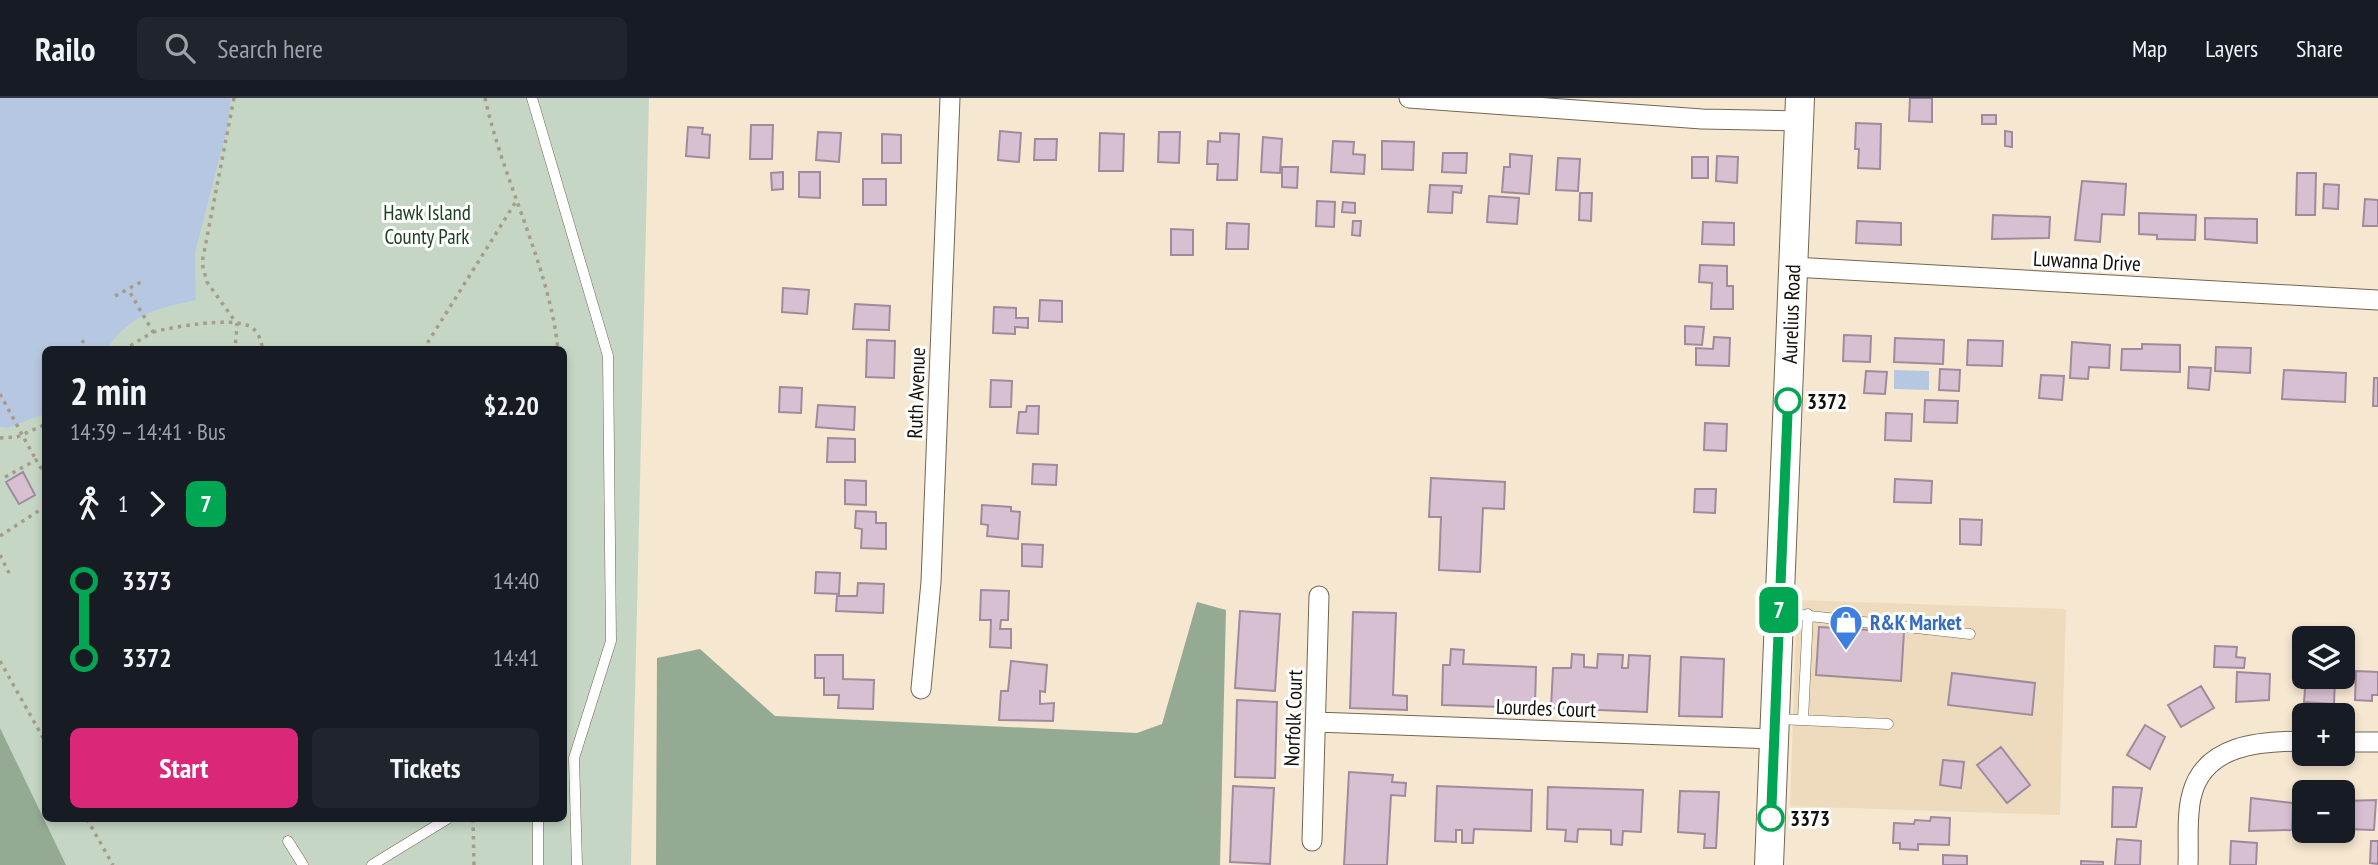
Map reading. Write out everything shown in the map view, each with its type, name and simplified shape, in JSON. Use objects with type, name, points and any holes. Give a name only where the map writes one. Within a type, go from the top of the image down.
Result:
[{"type":"street","name":"Ruth Avenue","points":[[921,688],[931,582],[950,98]]},
{"type":"street","points":[[1409,98],[1675,117],[1799,110]]},
{"type":"street","name":"Aurelius Road","points":[[1769,865],[1799,110]]},
{"type":"street","name":"Luwanna Drive","points":[[1793,267],[2378,300]]},
{"type":"street","name":"Norfolk Court","points":[[1312,841],[1319,596]]},
{"type":"street","name":"Lourdes Court","points":[[1316,722],[1775,729]]},
{"type":"street","points":[[2188,865],[2191,795],[2204,767],[2231,749],[2273,741],[2292,741]]},
{"type":"street","points":[[2355,742],[2378,742]]},
{"type":"lane","points":[[532,98],[608,356],[611,641],[574,758],[577,865]]},
{"type":"lane","points":[[1779,613],[1808,614],[1970,634]]},
{"type":"lane","points":[[1803,720],[1808,614]]},
{"type":"lane","points":[[1775,729],[1803,720],[1888,724]]},
{"type":"lane","points":[[567,762],[574,758]]},
{"type":"lane","points":[[372,865],[442,822]]},
{"type":"lane","points":[[537,865],[538,822]]},
{"type":"lane","points":[[288,841],[303,865]]},
{"type":"path","points":[[234,98],[202,263],[207,282],[237,324],[235,346]]},
{"type":"path","points":[[485,98],[515,203],[546,295],[557,346]]},
{"type":"path","points":[[426,346],[515,203]]},
{"type":"path","points":[[115,296],[143,281]]},
{"type":"path","points":[[128,289],[153,332]]},
{"type":"path","points":[[130,346],[153,332],[178,325],[237,324],[250,327],[260,337],[262,346]]},
{"type":"path","points":[[80,346],[84,340]]},
{"type":"path","points":[[0,394],[42,470]]},
{"type":"path","points":[[0,438],[23,434],[42,426]]},
{"type":"path","points":[[5,477],[36,460]]},
{"type":"path","points":[[0,536],[42,509]]},
{"type":"path","points":[[0,555],[11,577]]},
{"type":"path","points":[[0,661],[42,736]]},
{"type":"path","points":[[89,822],[113,865]]},
{"type":"path","points":[[473,822],[474,865]]},
{"type":"shaded area","points":[[1797,600],[2066,609],[2060,815],[1790,806]]},
{"type":"green space","name":"Hawk Island County Park","points":[[0,98],[649,98],[631,865],[0,865]]},
{"type":"green space","points":[[1197,602],[1226,610],[1220,865],[656,865],[657,658],[700,649],[775,716],[1137,733],[1162,724]]},
{"type":"green space","points":[[0,728],[42,815],[42,822],[45,822],[66,865],[0,865]]},
{"type":"water","points":[[0,98],[231,98],[228,125],[195,253],[196,300],[145,315],[125,328],[109,346],[42,346],[42,415],[7,428],[0,427]]},
{"type":"water","points":[[1894,370],[1929,371],[1929,390],[1894,389]]},
{"type":"building","points":[[1910,98],[1932,98],[1932,122],[1909,121]]},
{"type":"building","points":[[1982,115],[1996,115],[1996,124],[1982,124]]},
{"type":"building","points":[[1856,123],[1881,124],[1880,169],[1858,168],[1859,149],[1855,149]]},
{"type":"building","points":[[751,125],[773,125],[772,159],[750,159]]},
{"type":"building","points":[[688,127],[703,128],[702,134],[710,135],[709,158],[686,156]]},
{"type":"building","points":[[1000,131],[1021,133],[1019,162],[998,160]]},
{"type":"building","points":[[2005,131],[2012,132],[2012,147],[2005,146]]},
{"type":"building","points":[[818,132],[841,133],[839,162],[816,160]]},
{"type":"building","points":[[1159,132],[1180,132],[1179,163],[1158,162]]},
{"type":"building","points":[[1100,133],[1124,134],[1123,171],[1099,171]]},
{"type":"building","points":[[1220,133],[1239,134],[1237,180],[1217,180],[1218,164],[1207,164],[1208,141],[1220,142]]},
{"type":"building","points":[[882,134],[901,135],[901,163],[882,163]]},
{"type":"building","points":[[1263,137],[1282,139],[1280,173],[1261,172]]},
{"type":"building","points":[[1035,139],[1057,139],[1056,160],[1034,160]]},
{"type":"building","points":[[1333,141],[1354,142],[1353,154],[1365,155],[1364,174],[1331,172]]},
{"type":"building","points":[[1382,141],[1414,142],[1413,170],[1382,169]]},
{"type":"building","points":[[1443,153],[1467,153],[1466,173],[1442,172]]},
{"type":"building","points":[[1510,154],[1532,156],[1529,194],[1502,192],[1504,167],[1510,167]]},
{"type":"building","points":[[1717,156],[1738,157],[1737,183],[1716,181]]},
{"type":"building","points":[[1692,157],[1708,157],[1708,178],[1692,178]]},
{"type":"building","points":[[1558,158],[1580,159],[1578,191],[1556,190]]},
{"type":"building","points":[[1282,167],[1298,167],[1297,188],[1282,187]]},
{"type":"building","points":[[783,172],[783,189],[772,190],[771,173]]},
{"type":"building","points":[[799,172],[820,172],[820,198],[799,197]]},
{"type":"building","points":[[2297,173],[2316,173],[2315,215],[2296,215]]},
{"type":"building","points":[[863,179],[886,179],[886,205],[863,205]]},
{"type":"building","points":[[2082,181],[2126,184],[2124,215],[2102,214],[2100,242],[2075,240]]},
{"type":"building","points":[[2324,184],[2339,185],[2338,209],[2323,208]]},
{"type":"building","points":[[1430,185],[1462,186],[1461,193],[1453,192],[1452,213],[1428,212]]},
{"type":"building","points":[[1580,193],[1592,193],[1591,221],[1579,220]]},
{"type":"building","points":[[1489,196],[1519,198],[1517,224],[1487,222]]},
{"type":"building","points":[[2365,199],[2378,200],[2378,226],[2363,226]]},
{"type":"building","points":[[1317,201],[1335,202],[1334,227],[1316,226]]},
{"type":"building","points":[[1343,202],[1355,203],[1355,213],[1342,212]]},
{"type":"building","points":[[2139,213],[2196,215],[2195,240],[2157,239],[2157,235],[2139,234]]},
{"type":"building","points":[[1993,215],[2050,217],[2049,238],[1992,239]]},
{"type":"building","points":[[2205,218],[2257,219],[2257,243],[2205,239]]},
{"type":"building","points":[[1353,221],[1361,221],[1360,236],[1352,235]]},
{"type":"building","points":[[1857,221],[1901,223],[1901,245],[1856,243]]},
{"type":"building","points":[[1703,222],[1734,223],[1734,245],[1702,244]]},
{"type":"building","points":[[1227,223],[1249,224],[1248,249],[1226,249]]},
{"type":"building","points":[[1171,229],[1193,230],[1193,255],[1171,255]]},
{"type":"building","points":[[1700,265],[1727,266],[1727,286],[1733,286],[1733,309],[1711,309],[1712,283],[1699,282]]},
{"type":"building","points":[[783,288],[809,290],[807,314],[782,312]]},
{"type":"building","points":[[1040,300],[1062,301],[1062,322],[1039,321]]},
{"type":"building","points":[[855,304],[890,306],[889,330],[853,329]]},
{"type":"building","points":[[994,307],[1016,308],[1016,318],[1028,318],[1028,328],[1015,327],[1015,334],[993,333]]},
{"type":"building","points":[[1685,326],[1704,327],[1702,345],[1685,344]]},
{"type":"building","points":[[1844,335],[1871,336],[1870,362],[1843,361]]},
{"type":"building","points":[[1714,337],[1730,338],[1729,366],[1696,365],[1696,348],[1713,349]]},
{"type":"building","points":[[1895,338],[1944,340],[1943,364],[1894,362]]},
{"type":"building","points":[[867,340],[895,341],[894,378],[866,377]]},
{"type":"building","points":[[1968,340],[2003,341],[2002,366],[1967,365]]},
{"type":"building","points":[[2072,342],[2110,345],[2109,368],[2089,367],[2088,379],[2070,378]]},
{"type":"building","points":[[2142,344],[2180,345],[2180,372],[2121,370],[2122,349],[2142,349]]},
{"type":"building","points":[[2216,347],[2251,348],[2250,373],[2215,371]]},
{"type":"building","points":[[2189,367],[2211,368],[2209,390],[2188,388]]},
{"type":"building","points":[[1940,369],[1960,370],[1959,391],[1939,390]]},
{"type":"building","points":[[2284,370],[2346,373],[2345,402],[2282,399]]},
{"type":"building","points":[[1866,371],[1887,372],[1885,394],[1864,393]]},
{"type":"building","points":[[2041,375],[2064,376],[2062,400],[2039,398]]},
{"type":"building","points":[[2374,378],[2378,378],[2378,406],[2373,406]]},
{"type":"building","points":[[991,380],[1012,381],[1011,407],[990,407]]},
{"type":"building","points":[[780,387],[802,388],[801,413],[779,412]]},
{"type":"building","points":[[1925,400],[1958,401],[1957,423],[1924,422]]},
{"type":"building","points":[[818,405],[855,407],[854,430],[816,427]]},
{"type":"building","points":[[1027,406],[1039,406],[1038,434],[1017,433],[1019,412],[1026,412]]},
{"type":"building","points":[[1886,413],[1912,414],[1911,441],[1885,440]]},
{"type":"building","points":[[1705,423],[1727,424],[1726,451],[1704,450]]},
{"type":"building","points":[[828,438],[855,439],[855,462],[827,462]]},
{"type":"building","points":[[1033,464],[1057,465],[1056,485],[1032,484]]},
{"type":"building","points":[[23,472],[35,495],[19,504],[6,482]]},
{"type":"building","points":[[1431,478],[1505,482],[1504,509],[1483,508],[1480,572],[1439,570],[1441,517],[1429,517]]},
{"type":"building","points":[[1895,479],[1932,481],[1931,503],[1894,502]]},
{"type":"building","points":[[845,480],[866,481],[866,505],[845,504]]},
{"type":"building","points":[[1695,489],[1716,489],[1715,513],[1694,512]]},
{"type":"building","points":[[982,505],[1011,507],[1011,511],[1020,512],[1018,539],[987,536],[988,525],[981,524]]},
{"type":"building","points":[[856,511],[876,512],[876,523],[886,523],[886,549],[861,548],[862,529],[855,528]]},
{"type":"building","points":[[1960,519],[1982,520],[1981,545],[1960,544]]},
{"type":"building","points":[[1022,544],[1043,545],[1042,567],[1022,566]]},
{"type":"building","points":[[816,572],[840,573],[839,594],[815,593]]},
{"type":"building","points":[[858,583],[884,584],[883,613],[836,611],[837,596],[857,596]]},
{"type":"building","points":[[981,590],[1009,591],[1008,620],[1001,620],[1000,629],[1011,629],[1011,648],[990,647],[991,620],[980,620]]},
{"type":"building","points":[[1240,611],[1280,614],[1275,691],[1235,688]]},
{"type":"building","points":[[1353,612],[1396,613],[1393,695],[1407,696],[1407,710],[1350,708]]},
{"type":"building","points":[[1819,627],[1904,632],[1901,681],[1816,675]]},
{"type":"building","points":[[2215,646],[2237,647],[2236,657],[2245,658],[2244,668],[2214,667]]},
{"type":"building","points":[[1451,649],[1464,650],[1463,664],[1536,667],[1535,708],[1442,705],[1443,665],[1450,665]]},
{"type":"building","points":[[1572,654],[1584,655],[1584,667],[1597,668],[1598,654],[1623,655],[1622,668],[1628,668],[1629,655],[1650,656],[1647,712],[1551,708],[1553,668],[1571,668]]},
{"type":"building","points":[[815,655],[843,655],[843,679],[874,680],[873,709],[838,708],[839,695],[824,695],[824,678],[815,678]]},
{"type":"building","points":[[1681,657],[1724,659],[1722,717],[1679,716]]},
{"type":"building","points":[[1011,661],[1047,665],[1045,692],[1040,691],[1040,704],[1054,703],[1053,721],[999,720],[1001,691],[1008,691]]},
{"type":"building","points":[[2356,671],[2378,672],[2378,695],[2372,695],[2372,701],[2355,700]]},
{"type":"building","points":[[2237,672],[2270,674],[2269,700],[2236,702]]},
{"type":"building","points":[[1952,673],[2035,683],[2032,715],[1948,705]]},
{"type":"building","points":[[2201,686],[2214,708],[2181,727],[2168,705]]},
{"type":"building","points":[[2305,689],[2335,689],[2334,703],[2304,702]]},
{"type":"building","points":[[1237,700],[1277,702],[1275,778],[1235,777]]},
{"type":"building","points":[[2145,725],[2165,737],[2150,769],[2127,755]]},
{"type":"building","points":[[2001,747],[2030,785],[2007,803],[1977,765]]},
{"type":"building","points":[[1943,760],[1964,762],[1961,788],[1940,785]]},
{"type":"building","points":[[1349,772],[1393,775],[1392,782],[1406,783],[1405,796],[1391,795],[1387,865],[1344,865]]},
{"type":"building","points":[[1233,786],[1274,788],[1270,864],[1230,862]]},
{"type":"building","points":[[1437,786],[1532,790],[1531,831],[1474,829],[1473,843],[1462,843],[1462,830],[1456,830],[1456,842],[1435,841]]},
{"type":"building","points":[[1548,787],[1643,790],[1641,832],[1623,831],[1622,845],[1611,844],[1611,830],[1578,829],[1577,842],[1565,841],[1566,830],[1547,829]]},
{"type":"building","points":[[2113,787],[2142,788],[2136,827],[2112,827]]},
{"type":"building","points":[[1680,791],[1719,792],[1716,848],[1704,848],[1705,834],[1678,832]]},
{"type":"building","points":[[2251,798],[2292,803],[2292,830],[2249,831]]},
{"type":"building","points":[[2376,800],[2374,830],[2355,829],[2355,801]]},
{"type":"building","points":[[1931,817],[1950,818],[1949,845],[1918,844],[1918,850],[1900,849],[1900,843],[1893,843],[1894,823],[1914,824],[1915,820],[1930,821]]},
{"type":"building","points":[[2117,839],[2141,841],[2140,865],[2115,865]]},
{"type":"building","points":[[2231,841],[2257,843],[2256,865],[2230,865]]},
{"type":"building","points":[[2371,841],[2378,841],[2378,864],[2370,863]]},
{"type":"building","points":[[1943,855],[1967,856],[1967,865],[1943,865]]},
{"type":"building","points":[[2081,861],[2103,862],[2103,865],[2081,865]]},
{"type":"bus line","name":"7","points":[[1771,818],[1788,401]]},
{"type":"place","name":"3372","points":[[1788,401]]},
{"type":"place","name":"R&K Market","points":[[1846,652]]},
{"type":"place","name":"3373","points":[[1771,818]]}]
